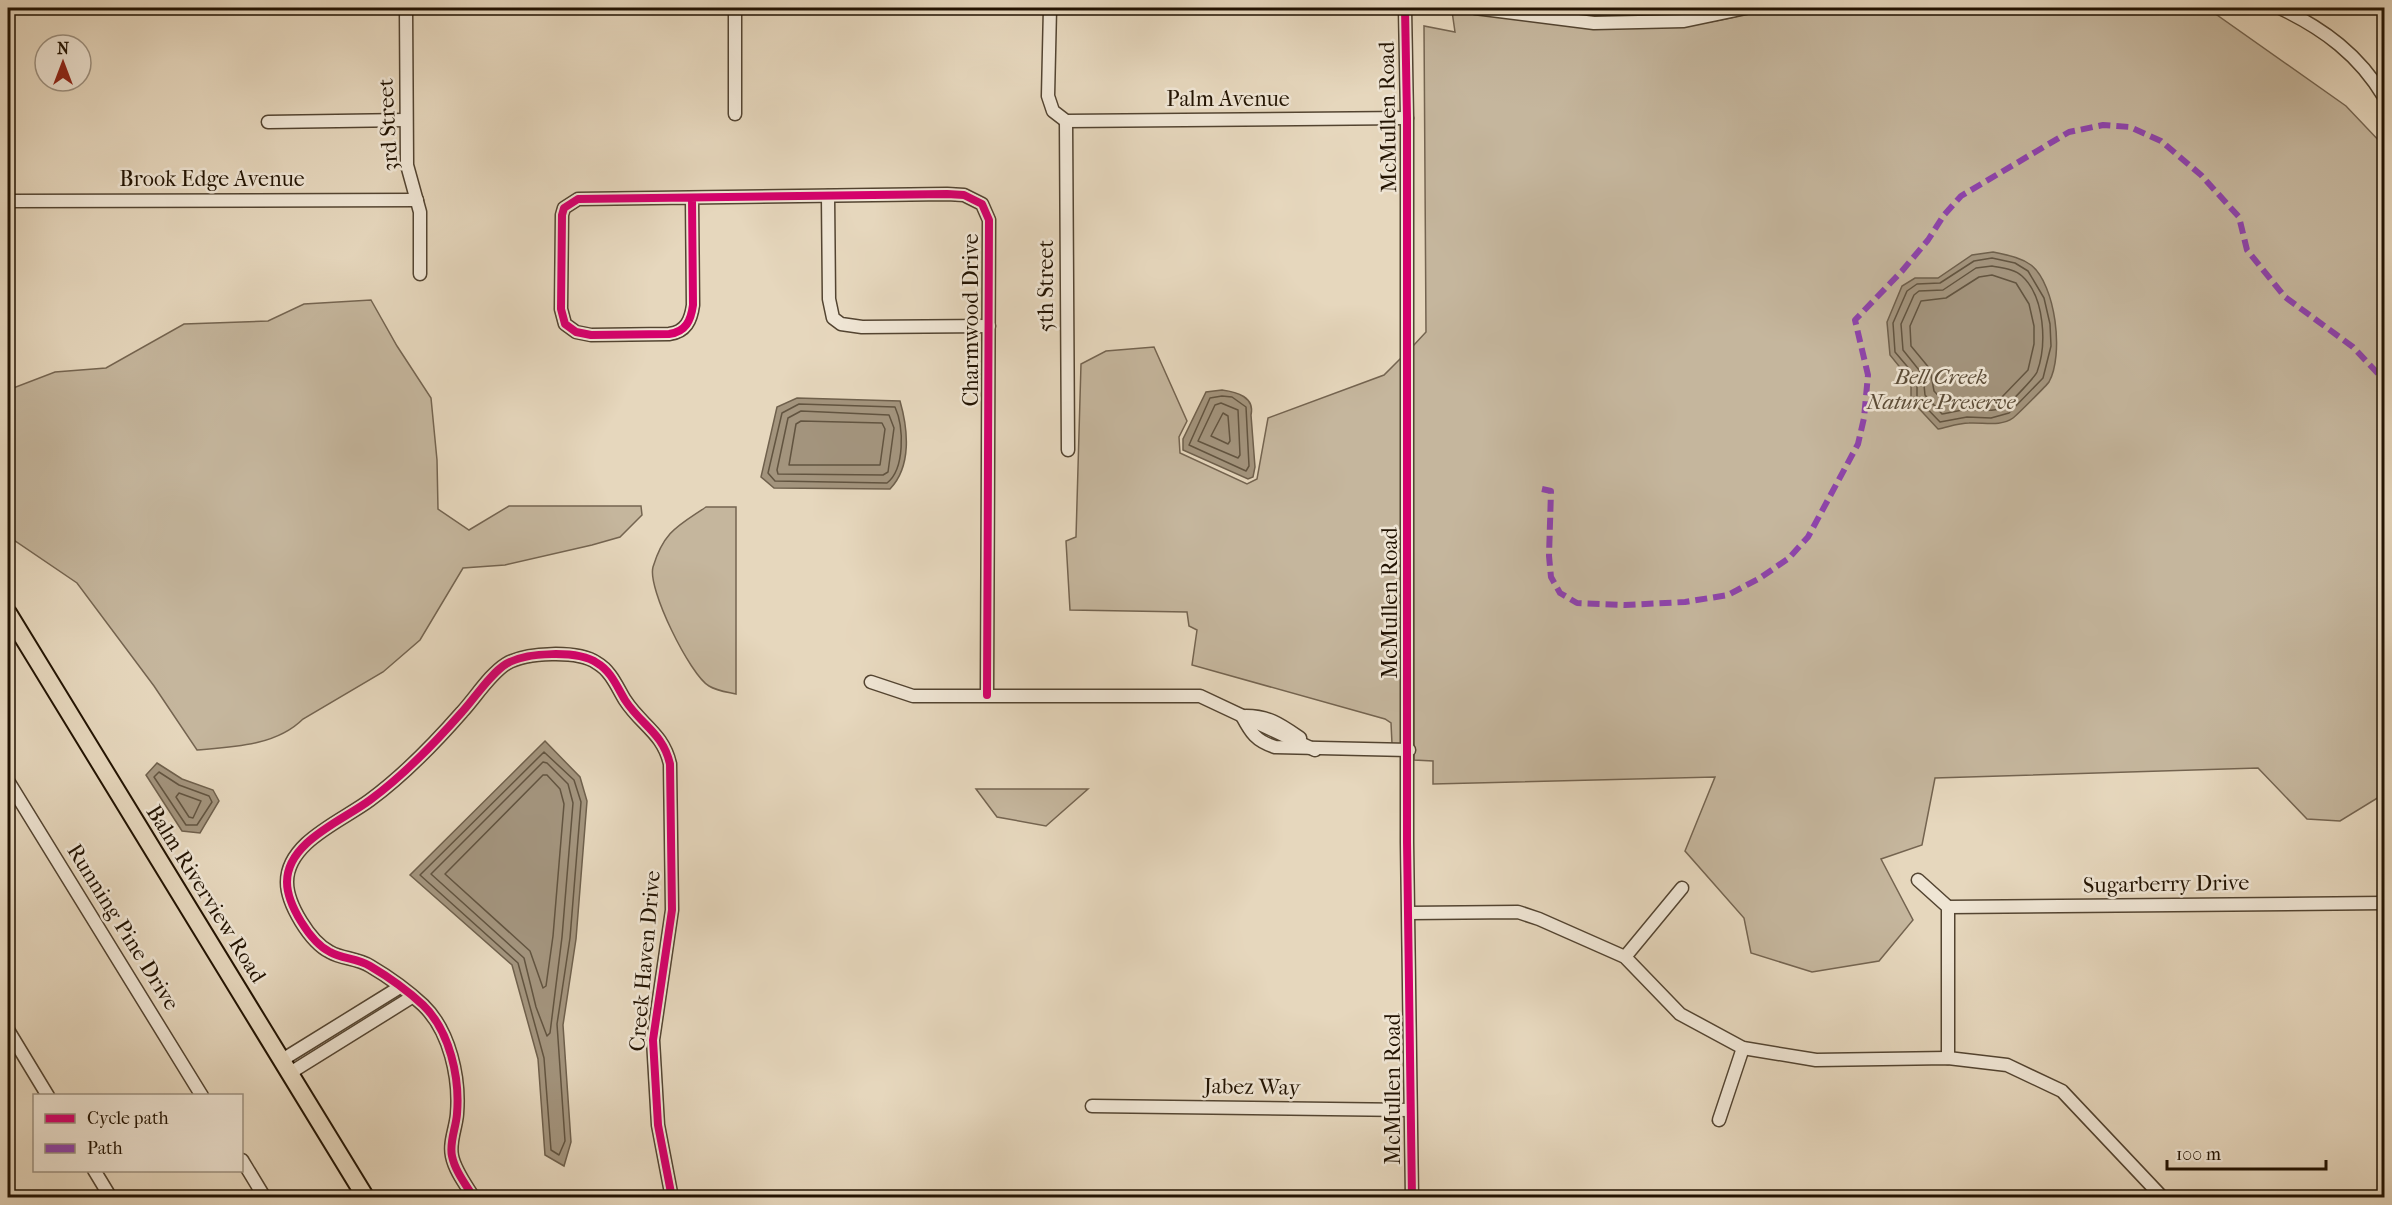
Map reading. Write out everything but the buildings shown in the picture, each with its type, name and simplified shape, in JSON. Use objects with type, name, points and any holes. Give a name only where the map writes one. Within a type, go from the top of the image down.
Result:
[{"type":"main road","name":"Balm Riverview Road","points":[[9,619],[366,1197]]},
{"type":"street","name":"3rd Street","points":[[406,8],[407,165],[420,212],[420,274]]},
{"type":"street","points":[[735,8],[735,114]]},
{"type":"street","points":[[1050,8],[1048,96],[1053,111],[1066,121]]},
{"type":"street","name":"McMullen Road","points":[[1405,8],[1412,1197]]},
{"type":"street","points":[[1475,8],[1594,23],[1684,21],[1746,8]]},
{"type":"street","points":[[2280,8],[2312,26],[2355,57],[2368,70],[2385,97]]},
{"type":"street","name":"Palm Avenue","points":[[1066,121],[1407,118]]},
{"type":"street","points":[[268,122],[406,120]]},
{"type":"street","name":"5th Street","points":[[1066,121],[1068,450]]},
{"type":"street","name":"Charmwood Drive","points":[[692,198],[693,305],[691,318],[686,327],[680,332],[669,334],[591,335],[576,332],[566,324],[561,309],[564,208],[570,202],[587,197],[964,195],[982,204],[989,220],[987,694]]},
{"type":"street","points":[[828,196],[829,299],[833,318],[841,324],[862,327],[989,326]]},
{"type":"street","name":"Brook Edge Avenue","points":[[8,201],[417,200]]},
{"type":"street","name":"Creek Haven Drive","points":[[474,1197],[455,1167],[452,1155],[458,1095],[450,1053],[434,1020],[423,1005],[368,964],[332,954],[315,940],[289,894],[288,869],[293,856],[309,840],[370,800],[425,752],[504,665],[528,655],[580,656],[597,662],[606,670],[637,715],[660,738],[667,750],[670,764],[672,910],[653,1040],[658,1125],[672,1197]]},
{"type":"street","points":[[871,682],[913,696],[1188,695],[1209,699],[1242,716],[1263,716],[1280,723],[1315,750]]},
{"type":"street","points":[[1242,716],[1251,734],[1259,741],[1275,747],[1315,750],[1409,750]]},
{"type":"street","name":"Running Pine Drive","points":[[8,781],[201,1094]]},
{"type":"street","points":[[1918,880],[1947,907],[1948,1058]]},
{"type":"street","points":[[1625,957],[1682,888]]},
{"type":"street","name":"Sugarberry Drive","points":[[1947,907],[2385,903]]},
{"type":"street","points":[[1409,913],[1518,912],[1539,919],[1625,957],[1680,1014],[1743,1048],[1816,1060],[1948,1058],[2007,1065],[2062,1091],[2163,1197]]},
{"type":"street","points":[[286,1066],[399,987]]},
{"type":"street","points":[[286,1066],[412,997]]},
{"type":"street","points":[[8,1030],[47,1094]]},
{"type":"street","points":[[1719,1119],[1743,1048]]},
{"type":"street","name":"Jabez Way","points":[[1092,1106],[1410,1110]]},
{"type":"street","points":[[243,1162],[265,1197]]},
{"type":"street","points":[[95,1172],[111,1197]]},
{"type":"green space","points":[[1524,8],[1656,8],[1655,15],[1594,16]]},
{"type":"green space","name":"Bell Creek Nature Preserve","points":[[1766,8],[2207,8],[2346,106],[2384,146],[2384,794],[2340,821],[2307,819],[2258,768],[1935,778],[1922,845],[1881,859],[1913,920],[1879,961],[1812,972],[1751,953],[1744,918],[1685,851],[1715,777],[1433,784],[1433,761],[1414,760],[1413,346],[1426,332],[1424,26],[1455,32],[1452,11],[1571,25],[1649,28],[1727,19]]},
{"type":"green space","points":[[371,300],[397,346],[431,398],[437,460],[438,509],[469,530],[509,506],[641,506],[642,515],[620,537],[505,565],[463,568],[420,640],[383,672],[280,735],[253,744],[197,750],[154,686],[77,583],[8,536],[8,390],[55,372],[106,368],[184,324],[268,321],[304,304]]},
{"type":"green space","points":[[1154,347],[1187,421],[1179,437],[1180,453],[1247,484],[1257,479],[1268,418],[1384,375],[1402,357],[1403,744],[1392,744],[1391,723],[1385,719],[1192,665],[1197,630],[1189,626],[1187,612],[1070,610],[1066,541],[1076,537],[1081,364],[1106,351]]},
{"type":"green space","points":[[706,507],[736,507],[736,694],[709,686],[691,666],[663,611],[653,578],[653,567],[657,555],[667,537]]},
{"type":"green space","points":[[976,789],[1088,789],[1046,826],[997,817]]},
{"type":"water","points":[[1993,252],[2027,262],[2040,275],[2052,304],[2055,321],[2054,370],[2049,382],[2016,416],[2008,421],[1965,423],[1938,429],[1911,400],[1911,381],[1890,355],[1887,322],[1902,286],[1915,278],[1938,278],[1972,255]]},
{"type":"water","points":[[1222,390],[1244,396],[1252,409],[1255,467],[1253,477],[1248,479],[1183,450],[1183,439],[1206,392]]},
{"type":"water","points":[[797,398],[900,401],[905,423],[905,458],[897,480],[890,489],[774,488],[761,477],[777,407]]},
{"type":"water","points":[[545,741],[580,777],[587,801],[576,939],[563,1025],[571,1142],[564,1166],[545,1155],[538,1059],[512,965],[410,875]]},
{"type":"water","points":[[157,763],[182,779],[213,790],[219,801],[200,833],[182,831],[146,775]]},
{"type":"marked path","points":[[1542,489],[1551,491],[1549,556],[1551,577],[1560,593],[1577,603],[1625,605],[1685,602],[1728,595],[1760,578],[1789,558],[1808,537],[1858,444],[1864,418],[1868,375],[1855,320],[1902,271],[1961,196],[2069,132],[2103,125],[2130,127],[2161,141],[2201,175],[2239,217],[2247,250],[2285,297],[2353,347],[2384,380]]},
{"type":"cycle path","points":[[1405,8],[1407,842],[1412,1198]]},
{"type":"cycle path","points":[[692,198],[693,305],[691,316],[684,328],[669,334],[591,335],[576,332],[565,324],[561,309],[562,215],[564,208],[578,199],[947,194],[964,195],[982,204],[989,220],[987,695]]},
{"type":"cycle path","points":[[474,1198],[453,1162],[451,1151],[457,1114],[457,1085],[451,1056],[440,1028],[423,1005],[390,979],[365,963],[330,952],[315,940],[301,921],[291,901],[287,882],[289,868],[296,855],[318,834],[370,800],[407,770],[441,736],[500,668],[526,657],[552,654],[578,656],[602,666],[631,709],[662,744],[670,764],[672,910],[653,1040],[658,1125],[672,1198]]}]
